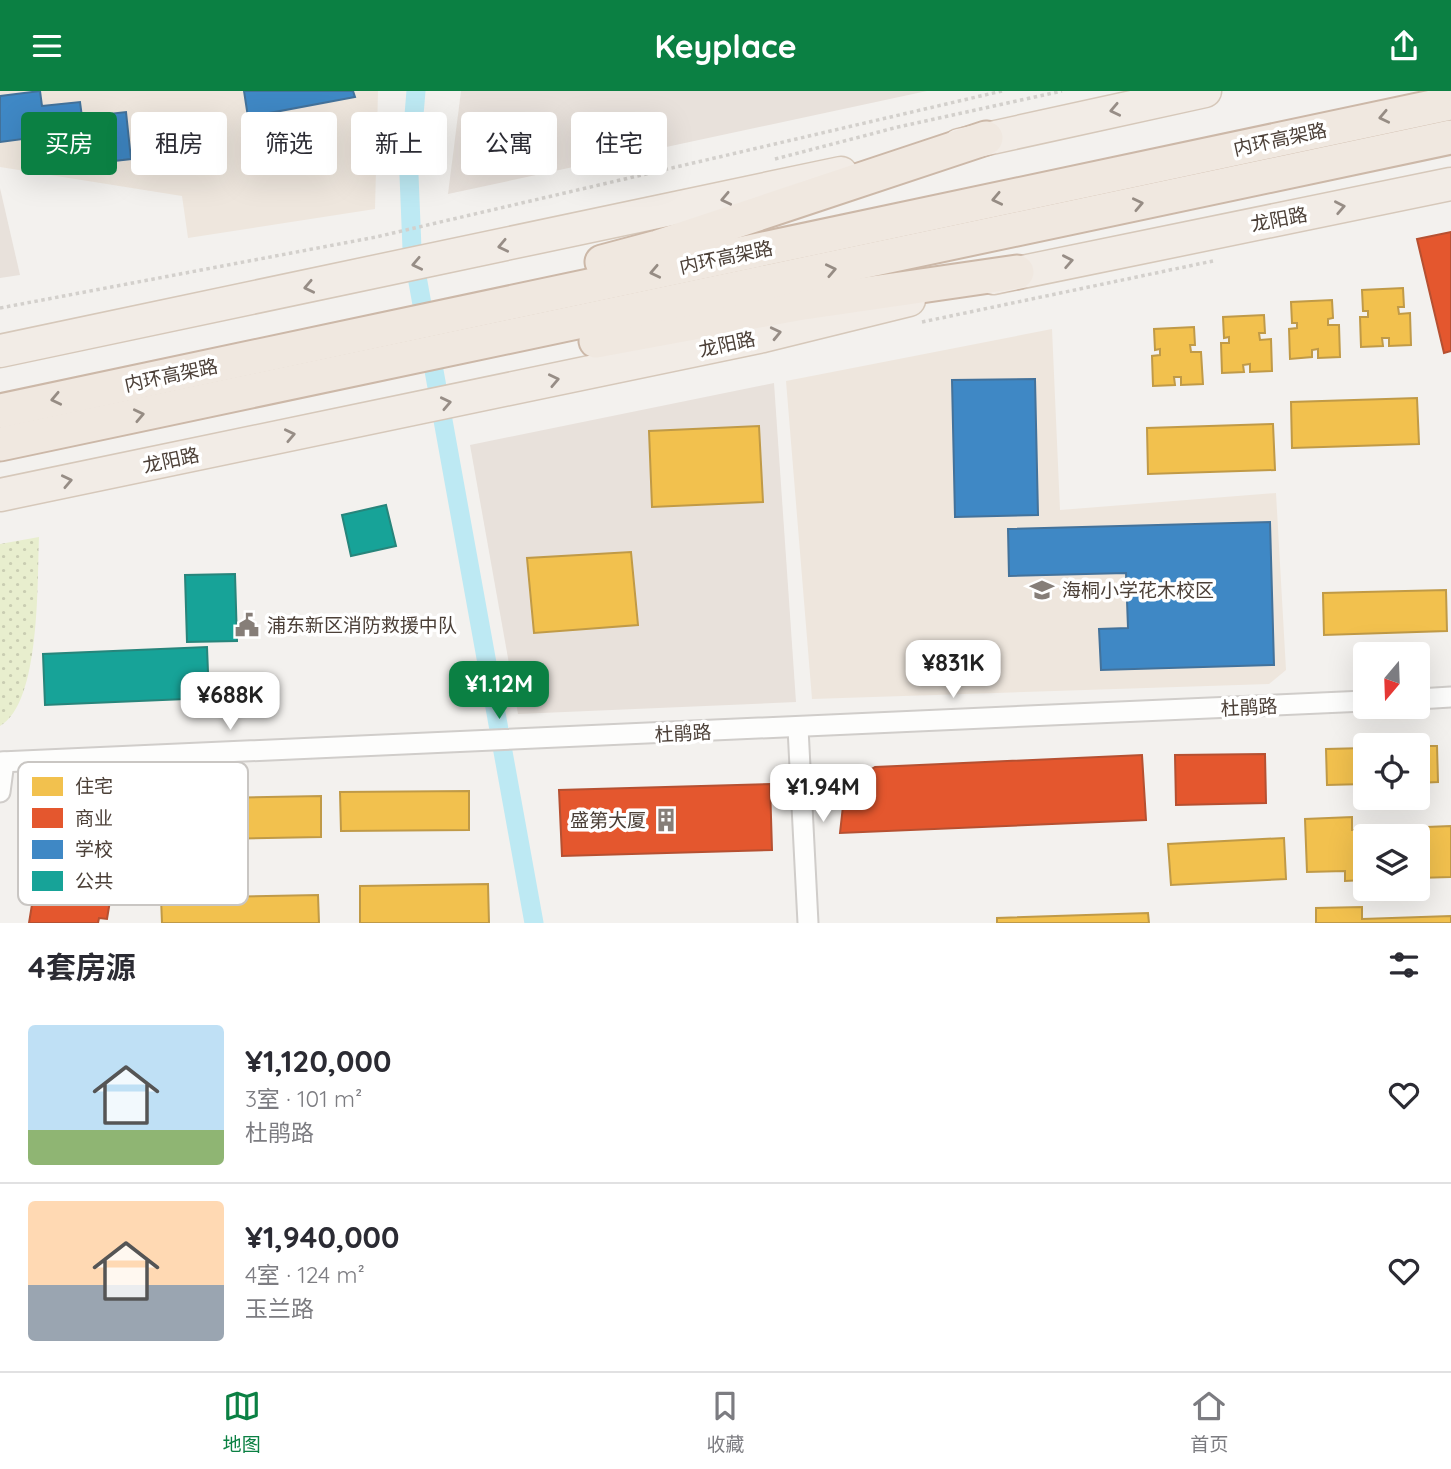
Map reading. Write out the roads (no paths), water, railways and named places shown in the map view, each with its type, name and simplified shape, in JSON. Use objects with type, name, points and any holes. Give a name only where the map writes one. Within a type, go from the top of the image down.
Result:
[{"type":"highway","name":"内环高架路","points":[[0,411],[136,382],[468,302],[1064,185],[1451,103]]},
{"type":"highway","name":"内环高架路","points":[[0,444],[327,376],[478,352],[1451,137]]},
{"type":"highway","points":[[468,302],[640,253],[986,138]]},
{"type":"highway","points":[[478,352],[635,335],[797,304],[1017,272]]},
{"type":"main road","points":[[0,351],[733,198],[986,138],[1205,91]]},
{"type":"main road","name":"龙阳路","points":[[0,495],[801,328],[1017,272],[1451,184]]},
{"type":"street","points":[[1430,698],[1451,697]]},
{"type":"street","name":"杜鹃路","points":[[2,762],[1353,702]]},
{"type":"street","points":[[798,728],[808,923]]},
{"type":"street","points":[[0,792],[2,762]]},
{"type":"waterway","points":[[416,91],[409,175],[412,249],[534,923]]},
{"type":"place","name":"海桐小学花木校区","points":[[1042,590]]},
{"type":"place","name":"浦东新区消防救援中队","points":[[247,625]]},
{"type":"place","name":"盛第大厦","points":[[666,820]]}]
